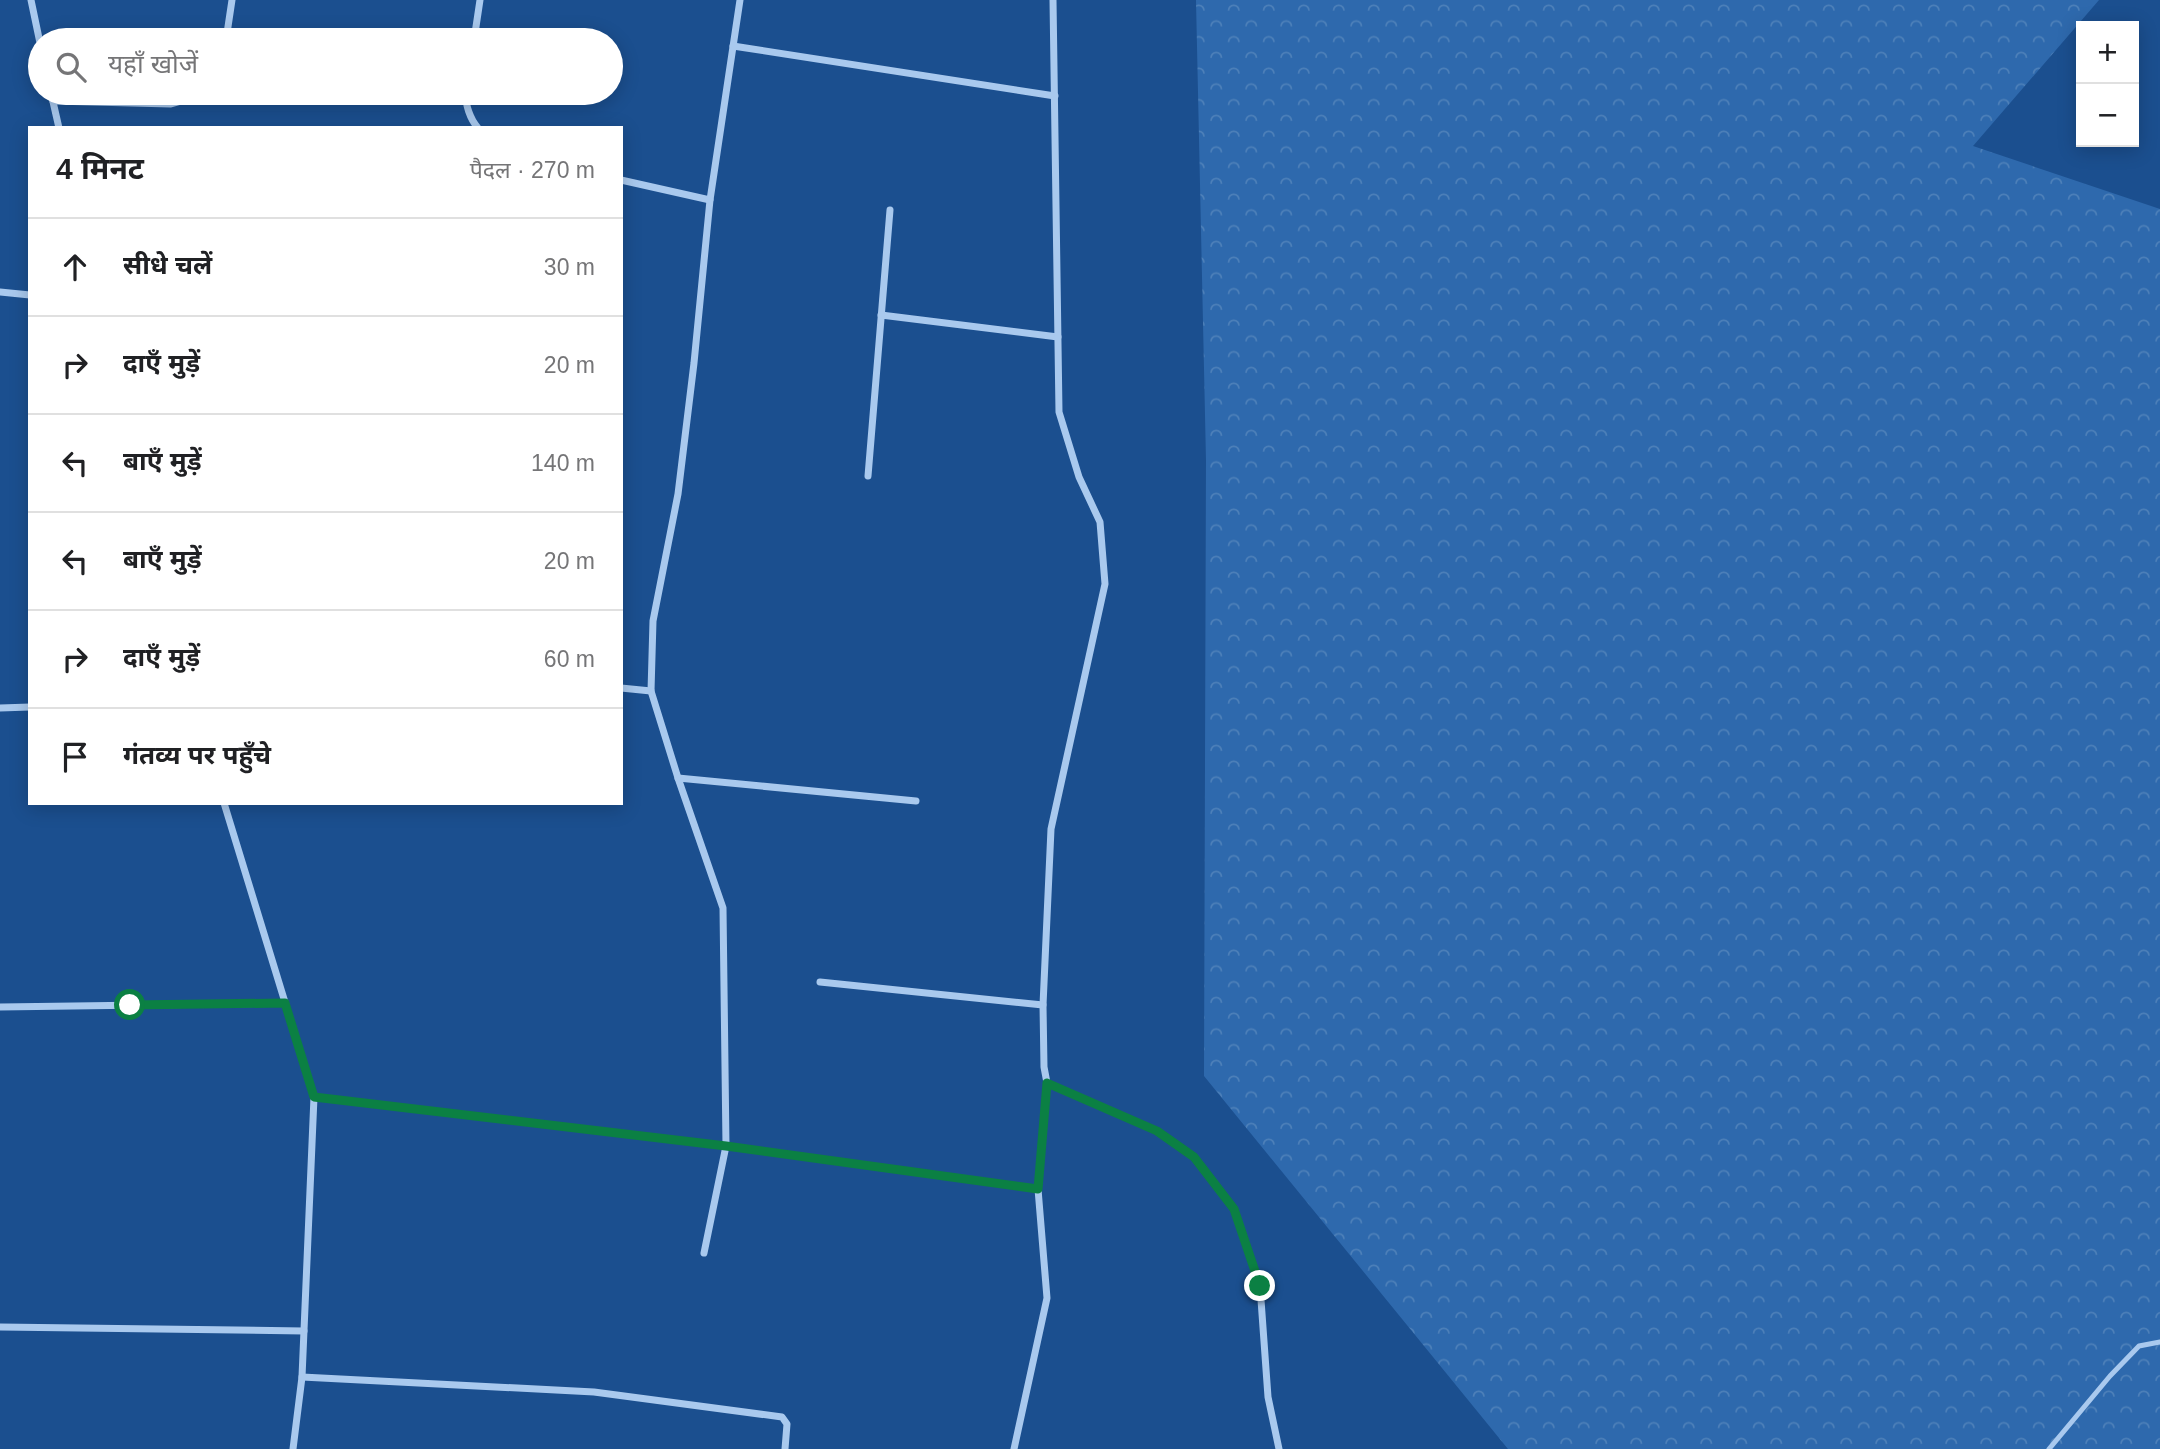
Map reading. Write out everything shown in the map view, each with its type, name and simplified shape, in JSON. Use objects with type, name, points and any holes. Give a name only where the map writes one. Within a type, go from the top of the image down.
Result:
[{"type":"street","points":[[31,0],[37,28]]},
{"type":"street","points":[[228,28],[232,0]]},
{"type":"street","points":[[476,28],[480,0]]},
{"type":"street","points":[[705,1253],[726,1146],[723,908],[651,691],[653,621],[678,494],[710,200],[740,0]]},
{"type":"street","points":[[1014,1449],[1047,1298],[1038,1189],[1047,1083],[1044,1067],[1043,1005],[1051,829],[1105,584],[1100,522],[1079,477],[1059,412],[1053,0]]},
{"type":"street","points":[[733,46],[1055,96]]},
{"type":"street","points":[[54,105],[59,126]]},
{"type":"street","points":[[467,105],[476,126]]},
{"type":"street","points":[[623,180],[710,200]]},
{"type":"street","points":[[868,476],[890,210]]},
{"type":"street","points":[[0,292],[28,295]]},
{"type":"street","points":[[881,315],[1058,337]]},
{"type":"street","points":[[623,688],[651,691]]},
{"type":"street","points":[[0,708],[28,707]]},
{"type":"street","points":[[678,778],[916,801]]},
{"type":"street","points":[[225,805],[314,1097],[302,1377],[293,1449]]},
{"type":"street","points":[[820,982],[1043,1005]]},
{"type":"street","points":[[0,1007],[285,1003]]},
{"type":"street","points":[[1047,1083],[1157,1131],[1194,1157],[1234,1209],[1260,1286],[1268,1397],[1279,1449]]},
{"type":"street","points":[[314,1097],[726,1146],[1038,1189]]},
{"type":"street","points":[[0,1327],[304,1331]]},
{"type":"street","points":[[302,1377],[594,1392],[782,1417],[787,1424],[785,1449]]},
{"type":"lane","points":[[2049,1449],[2139,1346],[2160,1342]]},
{"type":"green space","points":[[1196,0],[2099,0],[2081,21],[2076,21],[2076,27],[1973,146],[2160,209],[2160,1449],[1508,1449],[1204,1076],[1206,460]]},
{"type":"route","points":[[130,1005],[285,1003],[314,1097],[726,1146],[1038,1189],[1047,1083],[1157,1131],[1194,1157],[1234,1209],[1260,1286]]}]
